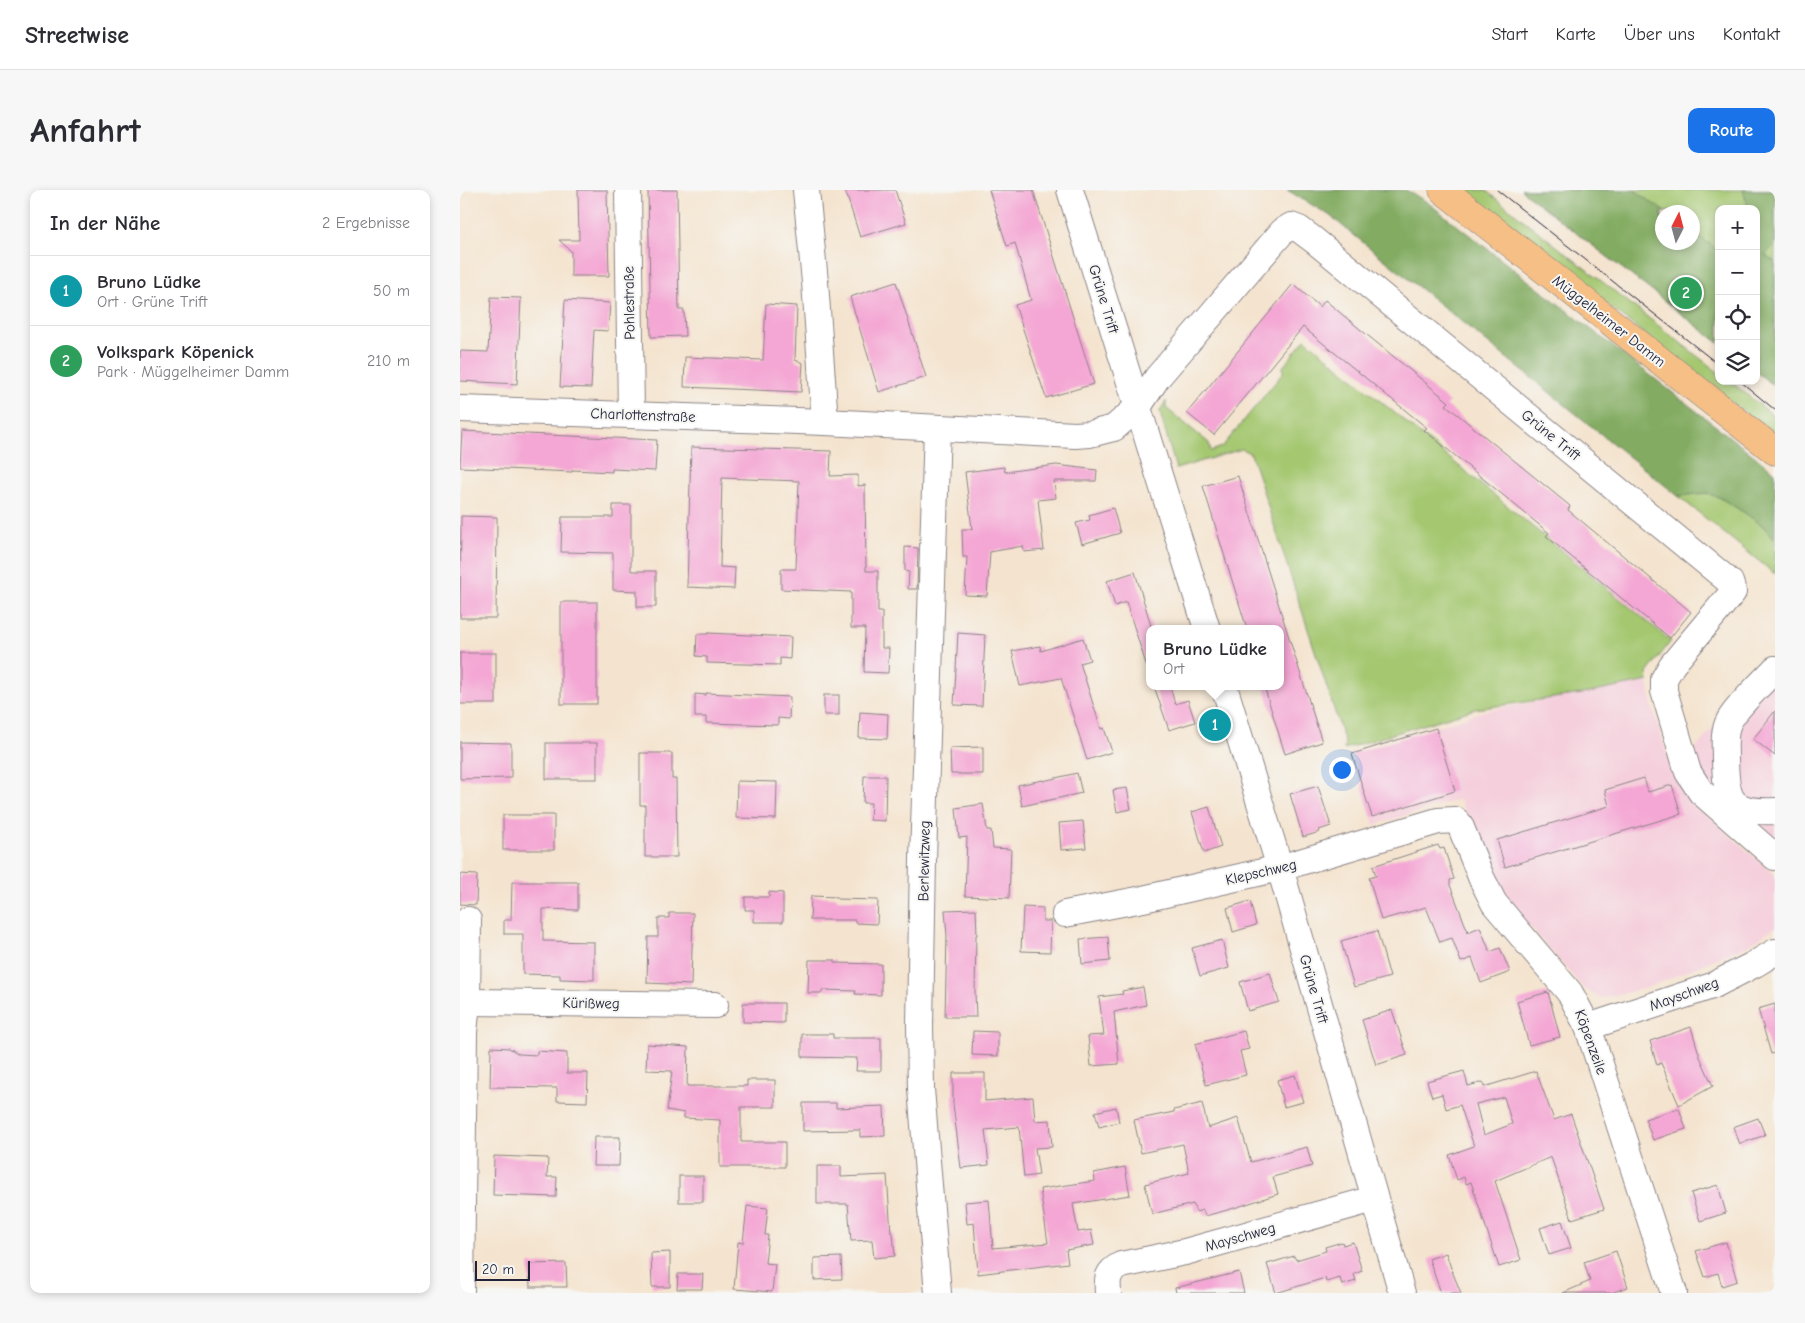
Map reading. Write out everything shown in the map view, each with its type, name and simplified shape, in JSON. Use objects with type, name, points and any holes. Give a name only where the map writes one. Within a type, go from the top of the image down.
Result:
[{"type":"main road","name":"Müggelheimer Damm","points":[[1443,190],[1775,451]]},
{"type":"street","name":"Pohlestraße","points":[[628,190],[631,415]]},
{"type":"street","points":[[806,190],[820,339],[825,422]]},
{"type":"street","name":"Grüne Trift","points":[[1070,190],[1206,625]]},
{"type":"street","name":"Grüne Trift","points":[[1138,407],[1157,378],[1284,231],[1291,226],[1306,234],[1730,582],[1733,592],[1672,665],[1664,679],[1664,691],[1688,772],[1701,792],[1775,857]]},
{"type":"street","name":"Charlottenstraße","points":[[460,409],[825,422],[1075,435],[1090,434],[1114,428],[1138,407]]},
{"type":"street","name":"Berlewitzweg","points":[[937,428],[920,1025],[921,1089],[938,1293]]},
{"type":"street","points":[[1775,669],[1729,721],[1725,736],[1726,785],[1728,794],[1744,809],[1775,811]]},
{"type":"street","name":"Grüne Trift","points":[[1225,690],[1280,868],[1402,1293]]},
{"type":"street","name":"Klepschweg","points":[[1065,914],[1143,899],[1280,868],[1438,820],[1455,820]]},
{"type":"street","name":"Köpenzeile","points":[[1455,820],[1460,825],[1481,877],[1494,903],[1570,993],[1588,1027],[1674,1293]]},
{"type":"street","points":[[461,1293],[464,1032],[467,1002],[468,920]]},
{"type":"street","name":"Mayschweg","points":[[1588,1027],[1712,986],[1775,952]]},
{"type":"street","name":"Kürißweg","points":[[467,1002],[715,1005]]},
{"type":"street","name":"Mayschweg","points":[[1108,1284],[1114,1268],[1121,1265],[1185,1252],[1374,1198]]},
{"type":"shaded area","points":[[1775,655],[1775,841],[1705,783],[1691,754]]},
{"type":"shaded area","points":[[1648,681],[1651,703],[1673,774],[1682,790],[1693,803],[1775,875],[1775,927],[1750,944],[1647,988],[1602,998],[1584,989],[1495,886],[1460,799],[1374,825],[1352,754],[1485,711]]},
{"type":"green space","points":[[1287,190],[1406,190],[1427,202],[1775,472],[1775,540],[1763,526],[1719,497],[1705,493],[1678,496],[1329,215]]},
{"type":"green space","points":[[1460,190],[1485,190],[1715,370],[1715,385],[1735,385],[1775,417],[1775,436]]},
{"type":"green space","points":[[1521,190],[1775,190],[1775,386],[1760,375],[1760,205],[1715,205],[1715,340]]},
{"type":"green space","points":[[1521,190],[1634,190],[1655,205],[1655,250],[1700,250],[1700,237],[1715,248],[1715,340]]},
{"type":"green space","points":[[1743,190],[1775,190],[1775,245],[1765,255],[1775,262],[1775,386],[1760,375],[1760,205],[1748,205]]},
{"type":"green space","points":[[1305,339],[1671,641],[1647,673],[1648,681],[1589,693],[1475,709],[1344,749],[1345,743],[1251,454],[1242,449],[1176,469],[1160,411],[1166,401],[1166,408],[1209,443],[1211,451],[1222,447],[1283,373],[1283,367]]},
{"type":"green space","points":[[1705,493],[1719,497],[1763,526],[1775,540],[1775,574],[1678,496]]},
{"type":"building","points":[[578,190],[607,190],[609,276],[571,276],[571,251],[559,240],[579,240]]},
{"type":"building","points":[[648,190],[677,190],[679,310],[684,310],[685,336],[651,337]]},
{"type":"building","points":[[845,190],[895,190],[906,223],[860,237]]},
{"type":"building","points":[[989,190],[1033,190],[1094,384],[1046,398],[1015,305],[1031,300],[1015,243],[1007,246]]},
{"type":"building","points":[[896,282],[926,377],[879,392],[850,297]]},
{"type":"building","points":[[1293,284],[1320,307],[1325,300],[1449,402],[1446,405],[1570,506],[1568,510],[1691,612],[1670,638],[1546,536],[1549,533],[1424,430],[1427,428],[1303,327],[1214,435],[1187,413]]},
{"type":"building","points":[[491,297],[521,298],[517,384],[460,381],[460,351],[488,352]]},
{"type":"building","points":[[565,300],[610,303],[608,331],[594,330],[591,388],[560,387]]},
{"type":"building","points":[[766,304],[797,306],[795,360],[803,363],[801,392],[684,387],[685,357],[763,360]]},
{"type":"building","points":[[462,431],[657,440],[655,471],[612,469],[612,472],[573,470],[572,472],[460,467]]},
{"type":"building","points":[[691,447],[831,451],[830,476],[858,475],[858,486],[865,485],[866,571],[878,571],[878,612],[882,612],[882,648],[889,648],[888,673],[864,672],[865,628],[851,628],[851,592],[781,589],[781,569],[796,569],[799,481],[722,478],[720,567],[735,568],[734,589],[687,587]]},
{"type":"building","points":[[1056,465],[1097,470],[1096,481],[1054,481],[1056,498],[1038,500],[1044,550],[1024,552],[1023,546],[990,552],[987,596],[965,595],[967,557],[963,557],[962,529],[972,529],[965,472],[1004,467],[1005,472]]},
{"type":"building","points":[[1238,476],[1322,742],[1285,754],[1265,690],[1284,690],[1284,625],[1246,625],[1203,486]]},
{"type":"building","points":[[613,505],[631,505],[631,571],[656,571],[656,607],[637,607],[637,591],[613,590],[613,553],[561,552],[562,517],[613,517]]},
{"type":"building","points":[[1113,508],[1120,533],[1082,544],[1076,523],[1090,520],[1089,515]]},
{"type":"building","points":[[461,516],[497,517],[496,618],[460,618]]},
{"type":"building","points":[[905,547],[918,548],[917,589],[908,589],[909,572],[905,571]]},
{"type":"building","points":[[1135,572],[1151,625],[1146,625],[1146,664],[1126,602],[1115,606],[1107,581]]},
{"type":"building","points":[[561,602],[597,602],[597,704],[561,704]]},
{"type":"building","points":[[958,633],[985,635],[982,706],[954,705]]},
{"type":"building","points":[[697,634],[791,637],[790,659],[780,658],[780,665],[707,663],[707,657],[696,656]]},
{"type":"building","points":[[1083,638],[1090,660],[1080,663],[1101,729],[1104,728],[1112,752],[1087,760],[1061,678],[1020,686],[1012,651],[1040,646],[1041,651]]},
{"type":"building","points":[[460,653],[496,653],[496,704],[460,704]]},
{"type":"building","points":[[1155,690],[1171,690],[1175,704],[1188,700],[1195,722],[1169,730]]},
{"type":"building","points":[[706,693],[790,697],[789,719],[778,718],[778,725],[706,723],[706,717],[695,717],[695,694],[706,695]]},
{"type":"building","points":[[824,695],[839,695],[839,715],[824,715]]},
{"type":"building","points":[[1775,711],[1775,756],[1753,739]]},
{"type":"building","points":[[860,712],[888,714],[887,739],[859,738]]},
{"type":"building","points":[[1436,728],[1455,791],[1372,817],[1352,754]]},
{"type":"building","points":[[460,742],[511,743],[511,778],[460,779]]},
{"type":"building","points":[[546,743],[597,743],[597,779],[546,779]]},
{"type":"building","points":[[983,747],[983,774],[951,774],[950,748]]},
{"type":"building","points":[[640,753],[672,753],[672,779],[676,779],[677,857],[645,857],[645,805],[640,805]]},
{"type":"building","points":[[1077,773],[1082,793],[1022,806],[1018,785]]},
{"type":"building","points":[[864,776],[886,776],[885,821],[870,820],[871,803],[863,803]]},
{"type":"building","points":[[1644,778],[1648,792],[1672,785],[1681,814],[1505,867],[1497,840],[1609,806],[1605,790]]},
{"type":"building","points":[[737,781],[777,782],[776,819],[736,818]]},
{"type":"building","points":[[1318,786],[1331,826],[1319,830],[1320,832],[1303,837],[1290,794]]},
{"type":"building","points":[[1127,788],[1131,809],[1117,812],[1113,790]]},
{"type":"building","points":[[983,804],[987,830],[991,830],[993,848],[1011,849],[1009,898],[965,896],[967,837],[959,838],[956,808]]},
{"type":"building","points":[[1209,807],[1221,847],[1204,853],[1192,812]]},
{"type":"building","points":[[503,815],[554,815],[554,850],[503,850]]},
{"type":"building","points":[[1083,821],[1086,848],[1061,850],[1059,823]]},
{"type":"building","points":[[1438,845],[1440,849],[1444,848],[1454,879],[1450,880],[1450,885],[1468,932],[1480,927],[1490,952],[1500,948],[1510,972],[1481,983],[1472,958],[1461,962],[1452,938],[1440,942],[1426,907],[1381,920],[1369,878],[1376,876],[1373,866]]},
{"type":"building","points":[[460,874],[477,875],[476,905],[460,904]]},
{"type":"building","points":[[512,882],[578,882],[578,910],[543,909],[543,941],[594,942],[594,980],[560,979],[560,975],[523,974],[523,934],[504,934],[504,920],[511,920]]},
{"type":"building","points":[[769,892],[783,893],[783,922],[754,922],[754,910],[745,910],[745,897],[769,897]]},
{"type":"building","points":[[811,896],[878,900],[877,924],[855,923],[855,920],[810,920]]},
{"type":"building","points":[[1250,901],[1256,925],[1233,932],[1227,908]]},
{"type":"building","points":[[1023,907],[1043,908],[1043,921],[1051,921],[1050,952],[1021,951]]},
{"type":"building","points":[[976,909],[976,1017],[945,1017],[947,936],[945,910]]},
{"type":"building","points":[[669,913],[693,913],[691,985],[647,983],[648,937],[658,937],[658,918],[669,918]]},
{"type":"building","points":[[1377,931],[1390,977],[1354,987],[1341,941]]},
{"type":"building","points":[[1108,937],[1110,961],[1082,964],[1080,939]]},
{"type":"building","points":[[1222,940],[1229,968],[1200,976],[1192,948]]},
{"type":"building","points":[[809,960],[835,960],[835,963],[881,964],[881,995],[855,994],[856,991],[822,990],[822,993],[808,993]]},
{"type":"building","points":[[1270,973],[1279,1002],[1248,1011],[1240,982]]},
{"type":"building","points":[[1143,987],[1146,1005],[1114,1012],[1119,1064],[1091,1066],[1088,1036],[1104,1035],[1099,997],[1123,994],[1122,991]]},
{"type":"building","points":[[1548,992],[1560,1037],[1529,1045],[1517,1001]]},
{"type":"building","points":[[743,1003],[784,1003],[784,1023],[743,1022]]},
{"type":"building","points":[[1775,1004],[1775,1053],[1771,1054],[1758,1009]]},
{"type":"building","points":[[1392,1010],[1407,1055],[1376,1065],[1362,1020]]},
{"type":"building","points":[[1691,1027],[1700,1057],[1713,1086],[1679,1105],[1661,1063],[1657,1065],[1650,1041]]},
{"type":"building","points":[[973,1031],[998,1032],[998,1056],[972,1055]]},
{"type":"building","points":[[1244,1031],[1249,1049],[1240,1051],[1246,1075],[1206,1085],[1195,1044]]},
{"type":"building","points":[[802,1034],[833,1034],[833,1038],[881,1038],[881,1071],[856,1071],[857,1058],[802,1057]]},
{"type":"building","points":[[647,1044],[688,1047],[687,1086],[747,1086],[747,1080],[775,1080],[775,1107],[741,1107],[741,1142],[785,1142],[785,1167],[720,1167],[720,1120],[684,1118],[684,1113],[667,1110],[672,1071],[646,1070]]},
{"type":"building","points":[[491,1047],[509,1048],[519,1054],[537,1055],[537,1051],[567,1053],[567,1073],[588,1073],[587,1102],[557,1101],[557,1088],[490,1087]]},
{"type":"building","points":[[1464,1071],[1468,1086],[1483,1082],[1484,1087],[1536,1071],[1554,1120],[1571,1114],[1604,1209],[1572,1219],[1551,1157],[1495,1181],[1521,1260],[1499,1267],[1471,1182],[1466,1184],[1464,1177],[1457,1180],[1449,1155],[1474,1146],[1460,1105],[1446,1109],[1442,1094],[1432,1097],[1427,1081]],"holes":[[[1504,1097],[1512,1124],[1484,1135],[1476,1104]]]},
{"type":"building","points":[[953,1073],[985,1073],[985,1101],[1033,1097],[1035,1121],[1050,1120],[1052,1147],[1035,1148],[1039,1175],[1024,1177],[1019,1127],[985,1130],[989,1165],[961,1168],[953,1104]]},
{"type":"building","points":[[1295,1075],[1303,1102],[1284,1107],[1277,1080]]},
{"type":"building","points":[[803,1103],[836,1103],[836,1108],[884,1106],[885,1136],[860,1137],[860,1130],[803,1131]]},
{"type":"building","points":[[1202,1103],[1208,1128],[1238,1118],[1251,1162],[1307,1147],[1312,1166],[1273,1177],[1278,1194],[1231,1209],[1205,1216],[1203,1210],[1196,1212],[1193,1204],[1152,1214],[1145,1184],[1189,1173],[1183,1144],[1141,1153],[1134,1120],[1174,1112],[1174,1110]]},
{"type":"building","points":[[1116,1107],[1119,1122],[1099,1127],[1095,1112]]},
{"type":"building","points":[[1679,1108],[1686,1129],[1653,1140],[1645,1119]]},
{"type":"building","points":[[1758,1118],[1765,1135],[1740,1144],[1733,1127]]},
{"type":"building","points":[[594,1137],[620,1137],[619,1166],[593,1166]]},
{"type":"building","points":[[494,1156],[548,1158],[547,1177],[557,1177],[556,1197],[493,1195]]},
{"type":"building","points":[[817,1166],[841,1166],[841,1177],[887,1175],[891,1233],[893,1233],[895,1256],[874,1258],[872,1240],[851,1241],[848,1204],[817,1204]]},
{"type":"building","points":[[1125,1167],[1130,1195],[1073,1204],[1078,1232],[1091,1230],[1094,1245],[1066,1250],[1068,1263],[978,1274],[974,1223],[967,1224],[965,1202],[989,1200],[993,1248],[1048,1243],[1040,1189],[1095,1181],[1094,1173]]},
{"type":"building","points":[[679,1176],[703,1176],[703,1202],[679,1202]]},
{"type":"building","points":[[1718,1185],[1726,1213],[1700,1221],[1691,1193]]},
{"type":"building","points":[[747,1206],[768,1208],[765,1235],[768,1235],[765,1263],[775,1264],[772,1292],[734,1289],[738,1242],[743,1243]]},
{"type":"building","points":[[1562,1221],[1571,1248],[1549,1255],[1540,1228]]},
{"type":"building","points":[[1342,1242],[1343,1245],[1353,1242],[1362,1271],[1354,1274],[1356,1281],[1342,1285],[1340,1278],[1326,1282],[1325,1278],[1276,1293],[1267,1264],[1294,1256],[1296,1260],[1326,1251],[1325,1247]]},
{"type":"building","points":[[1726,1242],[1737,1281],[1722,1286],[1718,1273],[1705,1277],[1696,1251]]},
{"type":"building","points":[[1616,1251],[1628,1287],[1611,1293],[1563,1293],[1590,1281],[1584,1262]]},
{"type":"building","points":[[670,1252],[670,1287],[652,1287],[651,1253]]},
{"type":"building","points":[[1446,1253],[1461,1293],[1441,1293],[1429,1259]]},
{"type":"building","points":[[841,1257],[842,1279],[814,1280],[814,1258]]},
{"type":"building","points":[[566,1263],[567,1287],[530,1287],[529,1264]]},
{"type":"building","points":[[1239,1272],[1244,1293],[1176,1293],[1175,1288]]},
{"type":"building","points":[[678,1274],[703,1274],[702,1289],[677,1289]]},
{"type":"tram line","points":[[1497,190],[1715,362]]},
{"type":"tram line","points":[[1745,385],[1775,410]]},
{"type":"place","name":"Volkspark Köpenick","points":[[1686,293]]},
{"type":"place","name":"Bruno Lüdke","points":[[1215,725]]}]
